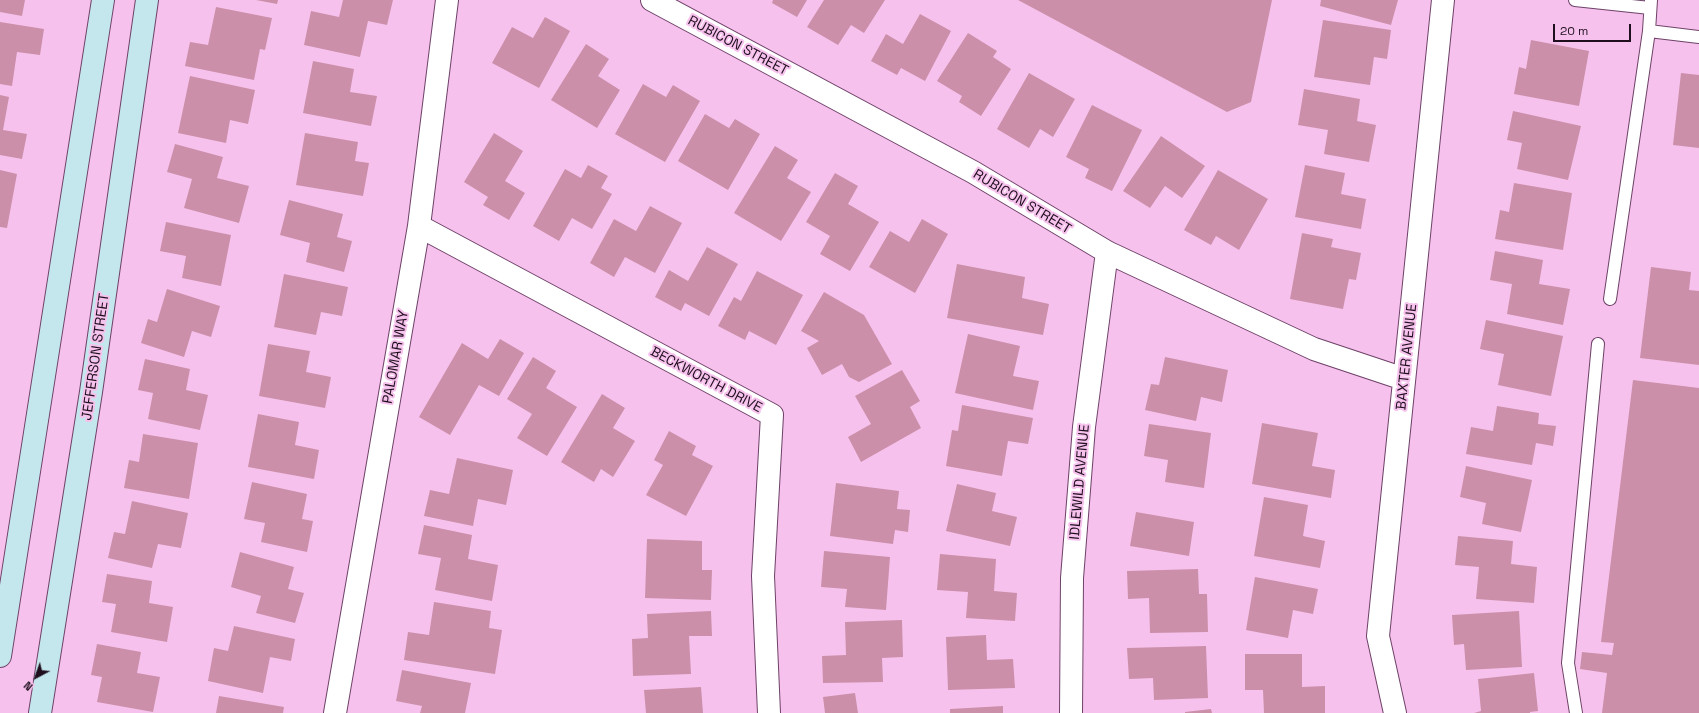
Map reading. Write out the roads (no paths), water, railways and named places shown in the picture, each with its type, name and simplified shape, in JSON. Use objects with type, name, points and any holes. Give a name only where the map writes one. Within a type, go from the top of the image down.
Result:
[{"type":"main road","points":[[0,656],[103,0]]},
{"type":"main road","name":"JEFFERSON STREET","points":[[40,713],[91,392],[147,0]]},
{"type":"street","name":"PALOMAR WAY","points":[[335,713],[419,226],[448,0]]},
{"type":"street","name":"RUBICON STREET","points":[[652,0],[973,172],[1106,252],[1314,349],[1404,379]]},
{"type":"street","name":"BAXTER AVENUE","points":[[1395,713],[1378,636],[1443,0]]},
{"type":"street","name":"BECKWORTH DRIVE","points":[[419,226],[772,415],[763,576],[769,713]]},
{"type":"street","name":"IDLEWILD AVENUE","points":[[1071,713],[1072,578],[1084,427],[1106,252]]},
{"type":"lane","points":[[1575,0],[1651,4],[1649,31],[1610,299]]},
{"type":"lane","points":[[1649,31],[1699,38]]},
{"type":"lane","points":[[1576,713],[1568,663],[1598,344]]}]
